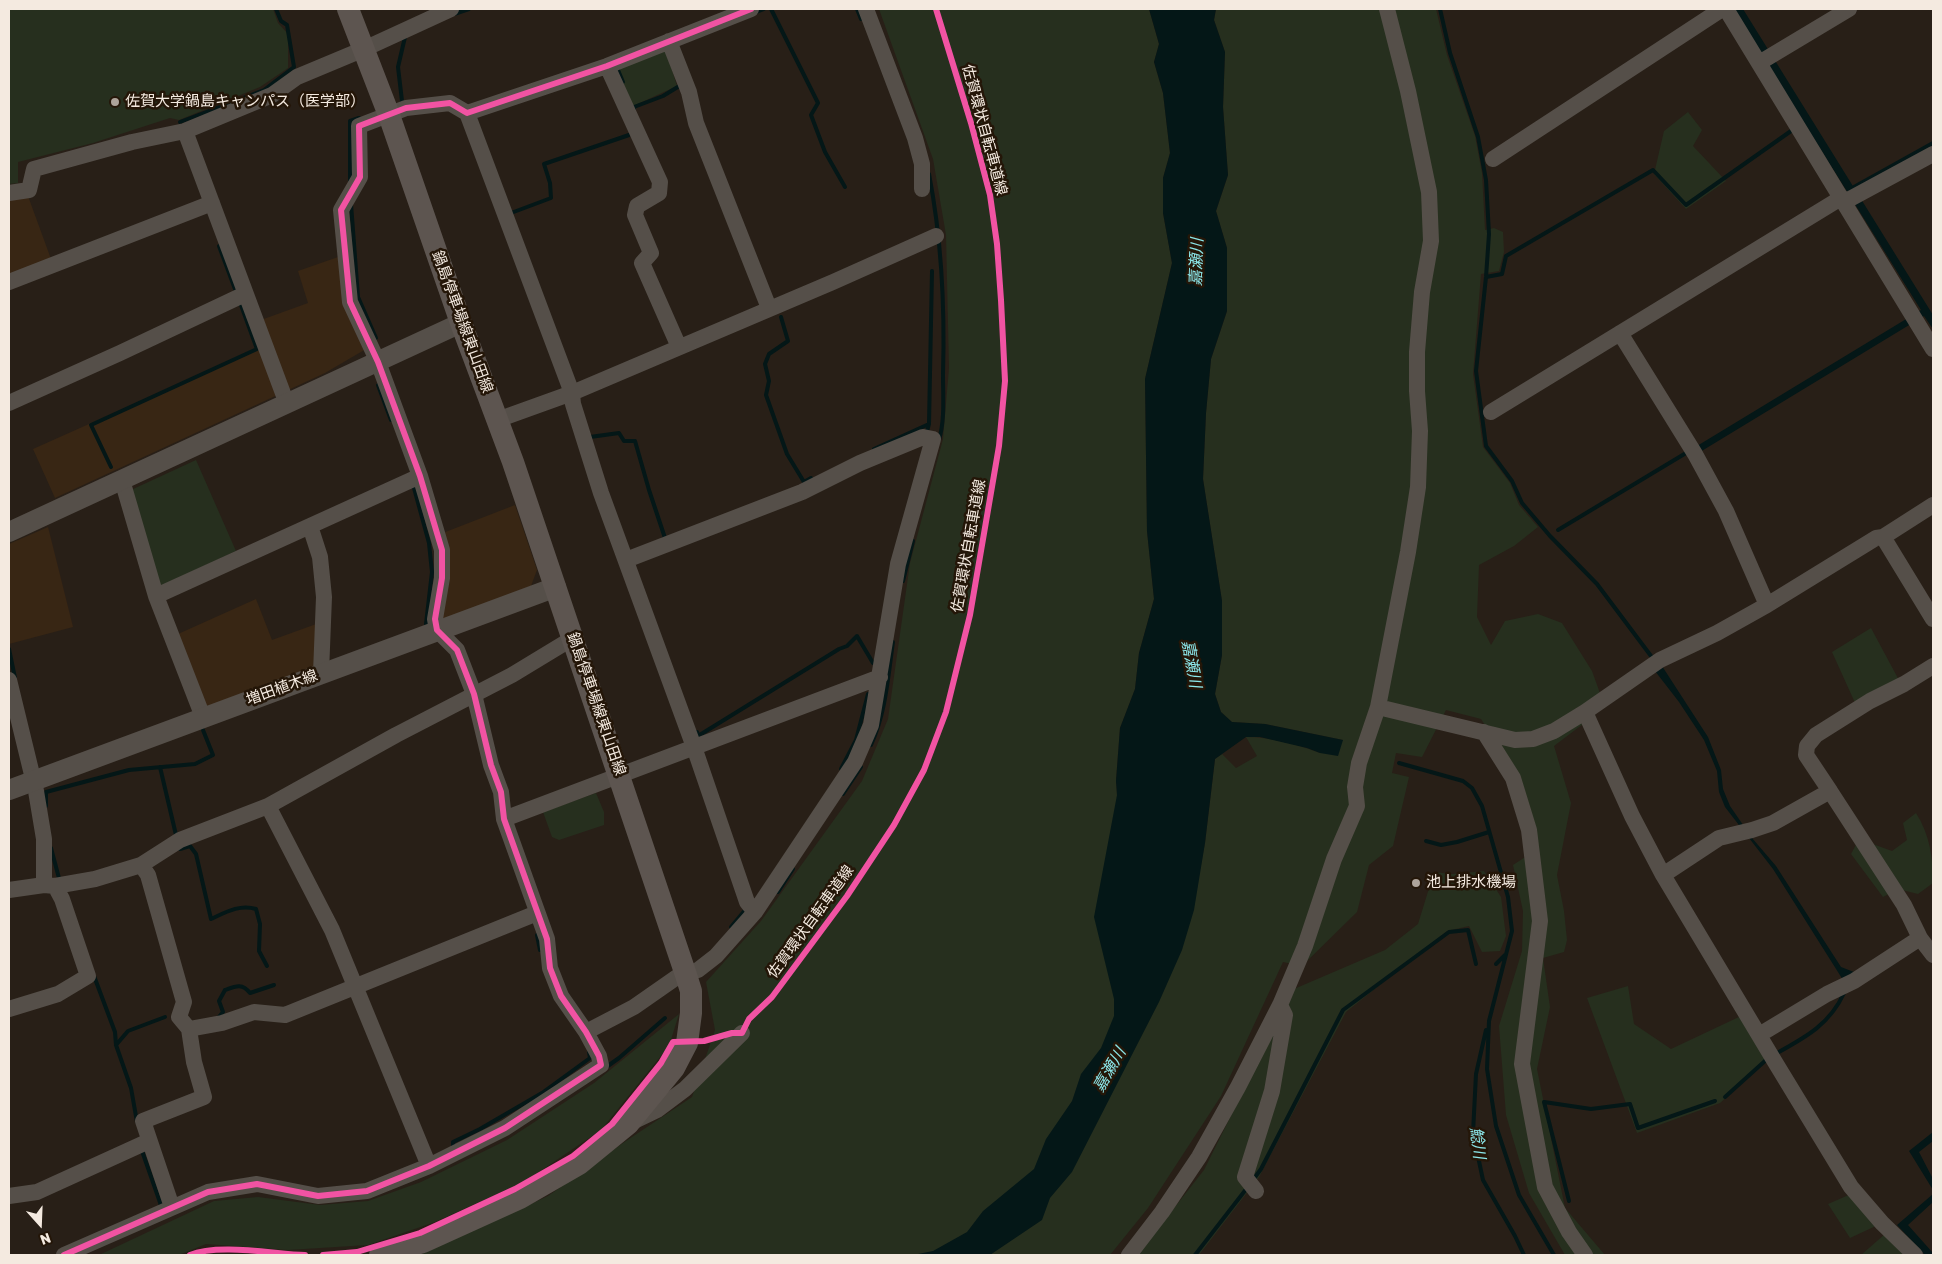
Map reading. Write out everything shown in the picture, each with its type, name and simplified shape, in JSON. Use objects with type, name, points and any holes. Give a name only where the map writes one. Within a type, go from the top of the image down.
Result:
[{"type":"main road","name":"鍋島停車場線東山田線","points":[[348,9],[389,115],[556,587],[686,975],[690,991],[691,1014],[687,1043],[674,1068],[628,1124],[579,1164],[520,1198],[423,1242],[380,1255]]},
{"type":"street","points":[[9,193],[29,190],[34,169],[132,142],[185,132],[272,96],[298,77],[452,9]]},
{"type":"street","points":[[467,113],[607,66],[751,9]]},
{"type":"street","points":[[866,9],[915,138],[922,164],[922,189]]},
{"type":"street","points":[[1129,1255],[1162,1212],[1199,1157],[1280,1005],[1306,946],[1334,859],[1357,806],[1355,788],[1359,763],[1378,707],[1408,552],[1418,487],[1420,431],[1417,352],[1422,292],[1431,241],[1429,192],[1406,82],[1387,9]]},
{"type":"street","points":[[1492,159],[1722,9]]},
{"type":"street","points":[[1726,9],[1759,63],[1850,196],[1933,348]]},
{"type":"street","points":[[1759,63],[1848,9]]},
{"type":"street","points":[[669,41],[689,92],[696,123],[769,308]]},
{"type":"street","points":[[607,66],[660,182],[659,193],[637,206],[635,216],[651,253],[642,263],[679,347]]},
{"type":"street","points":[[64,1255],[208,1192],[257,1184],[318,1196],[367,1191],[429,1166],[505,1128],[601,1065],[599,1056],[586,1032],[561,996],[550,968],[547,939],[504,819],[501,792],[469,697],[458,650],[437,630],[435,619],[442,578],[442,550],[420,476],[378,362],[350,302],[341,210],[360,176],[359,126],[406,108],[450,103],[467,113],[570,397],[601,493],[751,908]]},
{"type":"street","points":[[185,132],[287,404]]},
{"type":"street","points":[[1492,412],[1620,333],[1850,196],[1933,154]]},
{"type":"street","points":[[9,282],[212,203]]},
{"type":"street","points":[[498,420],[570,397],[679,347],[936,236]]},
{"type":"street","points":[[9,404],[245,294]]},
{"type":"street","points":[[9,532],[462,323]]},
{"type":"street","points":[[1620,333],[1695,454],[1722,503],[1767,605]]},
{"type":"street","points":[[586,1032],[634,1007],[677,977],[698,970],[716,956],[855,762],[871,725],[898,564],[928,438],[860,463],[802,492],[626,560]]},
{"type":"street","points":[[156,596],[420,476]]},
{"type":"street","points":[[122,480],[156,596],[203,717]]},
{"type":"street","points":[[1378,707],[1515,740],[1533,739],[1554,731],[1585,712],[1660,660],[1717,633],[1767,605],[1876,538],[1883,537],[1933,505]]},
{"type":"street","points":[[310,526],[320,557],[324,597],[322,673]]},
{"type":"street","points":[[1883,537],[1933,619]]},
{"type":"street","name":"増田植木線","points":[[9,790],[556,587]]},
{"type":"street","points":[[9,890],[95,878],[141,865],[180,840],[268,806],[512,675],[573,638]]},
{"type":"street","points":[[1933,666],[1904,684],[1870,701],[1816,735],[1807,746],[1806,755],[1904,905],[1920,938],[1933,955]]},
{"type":"street","points":[[504,819],[880,677]]},
{"type":"street","points":[[9,680],[33,780],[55,885],[62,899],[88,976],[58,994],[9,1009]]},
{"type":"street","points":[[1585,712],[1632,816],[1663,875],[1851,1187],[1882,1223],[1915,1255]]},
{"type":"street","points":[[1484,732],[1513,778],[1529,830],[1540,921],[1522,1064],[1545,1187],[1569,1232],[1585,1255]]},
{"type":"street","points":[[1663,875],[1719,838],[1773,823],[1830,792]]},
{"type":"street","points":[[268,806],[332,930],[429,1166]]},
{"type":"street","points":[[141,865],[148,875],[184,1002],[179,1017],[189,1029],[194,1062],[204,1096],[143,1121],[143,1144],[166,1210]]},
{"type":"street","points":[[189,1029],[222,1023],[254,1012],[285,1015],[537,912]]},
{"type":"street","points":[[1761,1038],[1827,994],[1854,980],[1920,938]]},
{"type":"street","points":[[1761,1038],[1834,1001]]},
{"type":"street","points":[[1256,1191],[1245,1177],[1272,1091],[1285,1015],[1280,1005]]},
{"type":"street","points":[[628,1124],[657,1110],[685,1089],[742,1032]]},
{"type":"street","points":[[9,1196],[36,1192],[143,1144]]},
{"type":"shaded area","points":[[28,196],[51,259],[9,275],[9,198]]},
{"type":"shaded area","points":[[341,256],[366,349],[325,373],[55,498],[33,449],[268,344],[261,320],[308,303],[298,271]]},
{"type":"shaded area","points":[[515,505],[537,570],[531,586],[430,627],[437,579],[435,536]]},
{"type":"shaded area","points":[[48,527],[73,627],[9,644],[9,544]]},
{"type":"shaded area","points":[[256,599],[272,640],[319,623],[317,668],[196,712],[178,634]]},
{"type":"green space","name":"佐賀大学鍋島キャンパス（医学部）","points":[[9,9],[273,9],[278,23],[288,34],[288,68],[260,87],[179,120],[170,118],[93,143],[18,162],[18,183],[9,184]]},
{"type":"green space","points":[[879,9],[1149,9],[1159,44],[1154,62],[1163,93],[1170,153],[1163,178],[1163,213],[1172,263],[1145,379],[1147,531],[1154,599],[1139,653],[1135,689],[1120,728],[1116,780],[1117,795],[1190,922],[1205,843],[1215,759],[1222,754],[1236,768],[1257,756],[1246,737],[1283,742],[1320,753],[1343,740],[1265,724],[1232,722],[1221,712],[1215,694],[1222,655],[1222,601],[1203,479],[1211,359],[1227,311],[1227,248],[1216,211],[1228,175],[1223,107],[1225,52],[1214,20],[1216,9],[1436,9],[1447,55],[1475,136],[1482,173],[1485,230],[1494,228],[1503,232],[1504,252],[1499,271],[1481,274],[1473,374],[1483,447],[1510,483],[1519,505],[1538,527],[1514,546],[1479,565],[1477,617],[1491,645],[1505,621],[1538,614],[1562,623],[1592,671],[1601,696],[1583,724],[1554,746],[1571,803],[1557,875],[1567,940],[1564,952],[1543,958],[1550,1007],[1537,1069],[1565,1208],[1605,1255],[1565,1255],[1529,1193],[1506,1115],[1499,1026],[1522,951],[1523,911],[1513,865],[1539,848],[1516,774],[1481,719],[1446,710],[1422,757],[1396,753],[1392,773],[1409,777],[1393,846],[1369,865],[1357,912],[1302,966],[1283,962],[1221,1096],[1148,1208],[1110,1255],[419,1255],[548,1196],[692,1097],[715,1030],[706,982],[761,921],[862,781],[888,719],[910,563],[943,439],[949,368],[946,235],[933,159]]},
{"type":"green space","points":[[665,47],[677,86],[631,107],[613,67]]},
{"type":"green space","points":[[1688,112],[1702,130],[1693,146],[1726,181],[1686,209],[1654,174],[1664,131]]},
{"type":"green space","points":[[196,460],[236,551],[159,587],[131,490]]},
{"type":"green space","points":[[1871,628],[1900,682],[1856,705],[1832,652]]},
{"type":"green space","points":[[596,793],[604,812],[604,825],[559,840],[552,837],[543,812]]},
{"type":"green space","points":[[1916,813],[1928,838],[1933,883],[1918,894],[1898,889],[1883,897],[1851,854],[1858,841],[1892,851],[1907,840],[1903,823]]},
{"type":"green space","points":[[1484,871],[1501,897],[1506,936],[1500,951],[1482,952],[1469,926],[1447,931],[1346,1012],[1259,1177],[1199,1255],[1137,1255],[1204,1170],[1294,989],[1385,950],[1418,924],[1434,872],[1452,874]]},
{"type":"green space","points":[[1628,986],[1634,1024],[1671,1049],[1741,1016],[1768,1060],[1720,1103],[1637,1133],[1587,998]]},
{"type":"green space","points":[[679,1014],[669,1046],[601,1130],[524,1182],[435,1222],[368,1245],[288,1250],[206,1244],[179,1255],[99,1255],[214,1201],[258,1197],[320,1205],[368,1201],[421,1182],[507,1140],[594,1083]]},
{"type":"green space","points":[[1851,1194],[1878,1225],[1850,1238],[1828,1204]]},
{"type":"green space","points":[[1885,1234],[1906,1255],[1861,1255]]},
{"type":"water","name":"嘉瀬川","points":[[1149,9],[1216,9],[1214,20],[1225,52],[1223,107],[1228,175],[1216,211],[1227,248],[1227,311],[1211,359],[1203,479],[1222,601],[1222,655],[1215,694],[1221,712],[1232,722],[1265,724],[1343,740],[1338,756],[1260,737],[1246,737],[1215,759],[1205,843],[1194,910],[1182,950],[1159,1002],[1072,1172],[1050,1198],[1042,1220],[990,1255],[913,1255],[933,1251],[967,1232],[983,1211],[1034,1169],[1046,1139],[1072,1101],[1081,1074],[1101,1048],[1114,1016],[1114,999],[1094,917],[1117,795],[1116,781],[1120,728],[1135,689],[1139,653],[1154,599],[1147,531],[1145,379],[1172,263],[1163,213],[1163,178],[1170,153],[1163,93],[1154,62],[1159,44]]},
{"type":"water","points":[[1733,9],[1743,9],[1933,315],[1933,329],[1924,316],[1700,452],[1697,446],[1921,310]]},
{"type":"water","points":[[1662,666],[1708,737],[1721,770],[1723,789],[1730,806],[1752,838],[1776,866],[1841,967],[1859,974],[1843,980],[1773,869],[1725,807],[1719,792],[1717,771],[1704,740],[1679,702],[1655,671]]},
{"type":"water","points":[[1933,1132],[1933,1141],[1919,1152],[1933,1179],[1933,1190],[1909,1151]]},
{"type":"water","points":[[1933,1194],[1933,1202],[1908,1225],[1933,1253],[1933,1255],[1925,1255],[1897,1225]]},
{"type":"waterway","points":[[180,122],[264,90],[294,67],[287,25],[281,21],[276,9]]},
{"type":"waterway","points":[[454,14],[469,9]]},
{"type":"waterway","points":[[754,13],[764,9]]},
{"type":"waterway","points":[[771,9],[818,103],[811,115],[825,152],[845,187]]},
{"type":"waterway","points":[[857,9],[861,19]]},
{"type":"waterway","points":[[1440,9],[1450,53],[1478,137],[1486,180],[1489,234],[1476,371],[1486,446],[1512,481],[1522,503],[1550,536],[1597,584],[1651,656]]},
{"type":"waterway","points":[[402,101],[398,67],[405,37]]},
{"type":"waterway","points":[[618,70],[623,82]]},
{"type":"waterway","points":[[634,109],[634,107],[663,96],[680,84]]},
{"type":"waterway","points":[[350,183],[350,121],[359,118]]},
{"type":"waterway","points":[[1486,277],[1502,274],[1506,256],[1653,170],[1686,205],[1791,131]]},
{"type":"waterway","points":[[511,213],[551,198],[550,183],[544,164],[629,135]]},
{"type":"waterway","points":[[1854,187],[1933,143]]},
{"type":"waterway","points":[[929,174],[940,249],[943,299],[943,408],[939,440]]},
{"type":"waterway","points":[[351,204],[358,297],[376,338]]},
{"type":"waterway","points":[[219,246],[235,289]]},
{"type":"waterway","points":[[926,435],[929,424],[932,271]]},
{"type":"waterway","points":[[111,467],[91,425],[257,349],[241,305]]},
{"type":"waterway","points":[[781,317],[788,341],[769,354],[765,364],[769,381],[766,395],[787,454],[804,482],[811,478]]},
{"type":"waterway","points":[[378,385],[391,420]]},
{"type":"waterway","points":[[874,449],[929,424]]},
{"type":"waterway","points":[[590,437],[619,433],[624,441],[635,441],[665,538],[663,539]]},
{"type":"waterway","points":[[1558,530],[1686,453]]},
{"type":"waterway","points":[[414,488],[429,543],[432,572],[426,624]]},
{"type":"waterway","points":[[903,581],[913,541]]},
{"type":"waterway","points":[[697,732],[698,736],[839,649],[847,646],[857,636],[873,663]]},
{"type":"waterway","points":[[871,745],[883,707],[893,642]]},
{"type":"waterway","points":[[9,649],[15,678]]},
{"type":"waterway","points":[[841,769],[856,740],[868,694]]},
{"type":"waterway","points":[[46,806],[46,792],[129,770],[195,764],[213,755],[203,730]]},
{"type":"waterway","points":[[1399,763],[1463,781],[1472,788],[1482,806],[1508,897],[1512,931],[1489,1021],[1487,1069],[1496,1126],[1519,1195],[1554,1255]]},
{"type":"waterway","points":[[160,767],[176,835]]},
{"type":"waterway","points":[[843,794],[861,767]]},
{"type":"waterway","points":[[1426,841],[1441,845],[1489,832]]},
{"type":"waterway","points":[[180,849],[190,846],[196,854],[211,919],[239,908],[256,909],[260,924],[259,951],[267,966]]},
{"type":"waterway","points":[[51,848],[60,882]]},
{"type":"waterway","points":[[778,892],[793,869]]},
{"type":"waterway","points":[[731,927],[746,909]]},
{"type":"waterway","points":[[1253,1180],[1261,1169],[1343,1010],[1449,932],[1468,930],[1476,964]]},
{"type":"waterway","points":[[537,935],[540,950]]},
{"type":"waterway","points":[[1496,964],[1505,955]]},
{"type":"waterway","points":[[94,976],[115,1032],[116,1045],[131,1088],[137,1122]]},
{"type":"waterway","points":[[218,1018],[223,1012],[219,1001],[225,990],[239,986],[250,993],[274,985]]},
{"type":"waterway","points":[[1777,1053],[1816,1029],[1832,1013],[1844,993]]},
{"type":"waterway","points":[[116,1045],[128,1031],[165,1017]]},
{"type":"waterway","points":[[605,1068],[665,1018]]},
{"type":"waterway","name":"鯰川","points":[[1486,1030],[1476,1074],[1473,1133],[1483,1180],[1524,1255]]},
{"type":"waterway","points":[[453,1149],[453,1142],[480,1129],[542,1093],[590,1058],[589,1052]]},
{"type":"waterway","points":[[1725,1097],[1766,1060]]},
{"type":"waterway","points":[[1569,1201],[1544,1102],[1591,1109],[1630,1104],[1638,1128],[1715,1101]]},
{"type":"waterway","points":[[141,1148],[162,1208]]},
{"type":"waterway","points":[[1195,1255],[1247,1188]]},
{"type":"cycle path","points":[[64,1255],[208,1192],[257,1184],[318,1196],[367,1191],[429,1166],[505,1128],[601,1065],[599,1056],[586,1032],[561,996],[550,968],[547,939],[504,819],[501,792],[491,765],[474,694],[457,650],[437,630],[435,619],[442,578],[442,550],[420,476],[378,362],[350,302],[341,210],[360,177],[359,126],[406,108],[450,103],[467,113],[607,66],[751,9]]},
{"type":"cycle path","name":"佐賀環状自転車道線","points":[[323,1255],[357,1252],[420,1233],[515,1189],[573,1156],[612,1124],[661,1063],[673,1042],[704,1041],[732,1033],[742,1033],[749,1019],[772,997],[847,896],[894,825],[924,770],[946,712],[970,615],[999,446],[1005,381],[997,244],[990,195],[971,123],[936,9]]},
{"type":"cycle path","points":[[190,1255],[231,1249],[305,1255]]},
{"type":"place","name":"佐賀大学鍋島キャンパス（医学部）","points":[[115,102]]},
{"type":"place","name":"池上排水機場","points":[[1416,883]]}]
